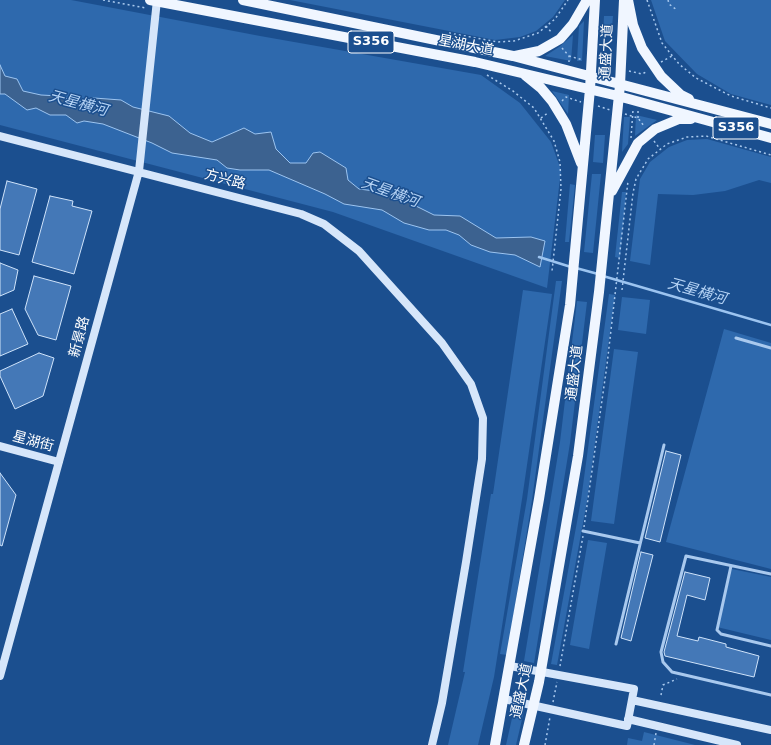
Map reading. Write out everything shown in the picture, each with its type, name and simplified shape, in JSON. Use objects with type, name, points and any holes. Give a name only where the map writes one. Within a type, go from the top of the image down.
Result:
[{"type":"main road","name":"星湖大道","points":[[243,0],[513,56],[771,124]]},
{"type":"main road","points":[[513,56],[539,51],[560,39],[573,24],[587,0]]},
{"type":"main road","name":"通盛大道","points":[[495,745],[539,499],[570,304],[590,89],[595,0]]},
{"type":"main road","name":"通盛大道","points":[[524,745],[541,672],[578,456],[599,292],[620,85],[624,0]]},
{"type":"main road","points":[[628,0],[633,25],[642,48],[661,76],[681,95],[703,106]]},
{"type":"main road","name":"星湖大道","points":[[153,2],[475,62],[618,96],[771,138]]},
{"type":"main road","points":[[522,73],[541,88],[555,106],[575,146],[582,169]]},
{"type":"main road","points":[[608,200],[618,176],[638,143],[655,129],[678,119],[702,119]]},
{"type":"street","name":"新景路","points":[[0,676],[139,171],[153,2]]},
{"type":"street","name":"方兴路","points":[[0,136],[300,214],[324,224],[359,251],[442,343],[471,384],[483,418],[482,458],[466,562],[442,703],[432,745]]},
{"type":"street","name":"星湖街","points":[[0,446],[58,462]]},
{"type":"street","points":[[504,699],[626,726],[634,689],[510,666]]},
{"type":"street","points":[[632,700],[771,730]]},
{"type":"street","points":[[628,720],[737,745]]},
{"type":"lane","points":[[736,338],[771,348]]},
{"type":"lane","points":[[616,644],[664,445]]},
{"type":"lane","points":[[584,531],[640,543]]},
{"type":"lane","points":[[771,574],[686,556],[662,652],[662,658],[666,666],[672,672],[683,676],[771,695]]},
{"type":"lane","points":[[731,566],[717,630],[721,634],[771,646]]},
{"type":"path","points":[[103,0],[153,2]]},
{"type":"path","points":[[448,32],[498,42],[514,40],[538,33],[555,19],[568,0]]},
{"type":"path","points":[[647,0],[662,43],[679,64],[696,78],[731,96],[771,108]]},
{"type":"path","points":[[668,0],[669,4],[677,10]]},
{"type":"path","points":[[486,74],[534,108],[554,141],[560,162],[561,189],[552,271]]},
{"type":"path","points":[[541,118],[566,97],[638,118],[660,149]]},
{"type":"path","points":[[622,290],[636,179],[648,159],[667,144],[687,137],[706,136],[771,155]]},
{"type":"path","points":[[545,745],[584,531],[616,297],[619,253]]},
{"type":"path","points":[[661,695],[663,685],[683,676]]},
{"type":"path","points":[[654,745],[656,733]]},
{"type":"shaded area","points":[[0,0],[71,0],[260,36],[481,75],[520,103],[551,142],[561,170],[547,288],[333,212],[0,125]]},
{"type":"shaded area","points":[[290,0],[565,0],[553,17],[536,31],[520,37],[495,40]]},
{"type":"shaded area","points":[[651,0],[771,0],[771,105],[731,94],[697,74],[665,41]]},
{"type":"shaded area","points":[[604,16],[613,16],[611,37],[603,36]]},
{"type":"shaded area","points":[[584,21],[582,61],[577,61],[579,26]]},
{"type":"shaded area","points":[[573,35],[571,61],[545,56],[559,47]]},
{"type":"shaded area","points":[[552,91],[569,95],[568,114]]},
{"type":"shaded area","points":[[636,115],[657,120],[635,136]]},
{"type":"shaded area","points":[[624,117],[630,117],[628,144],[622,152]]},
{"type":"shaded area","points":[[595,135],[605,135],[603,163],[593,162]]},
{"type":"shaded area","points":[[707,139],[771,157],[771,183],[759,180],[725,191],[693,195],[658,194],[650,265],[630,261],[640,179],[650,162],[669,147],[687,140]]},
{"type":"shaded area","points":[[592,174],[601,174],[593,253],[584,252]]},
{"type":"shaded area","points":[[570,184],[575,185],[569,242],[565,242]]},
{"type":"shaded area","points":[[622,192],[626,192],[620,258],[615,257]]},
{"type":"shaded area","points":[[556,281],[562,281],[532,500],[507,655],[500,654],[527,499]]},
{"type":"shaded area","points":[[523,290],[552,294],[494,677],[478,745],[448,745],[465,672],[463,672],[491,494],[493,494]]},
{"type":"shaded area","points":[[609,294],[615,295],[587,501],[557,665],[551,664],[581,500]]},
{"type":"shaded area","points":[[622,297],[650,300],[646,334],[618,330]]},
{"type":"shaded area","points":[[577,301],[587,302],[570,443],[534,663],[524,661],[560,442]]},
{"type":"shaded area","points":[[724,329],[771,343],[771,569],[666,542]]},
{"type":"shaded area","points":[[614,349],[638,352],[614,524],[591,521]]},
{"type":"shaded area","points":[[588,540],[607,543],[589,649],[570,645]]},
{"type":"shaded area","points":[[732,569],[771,577],[771,640],[717,627]]},
{"type":"shaded area","points":[[517,696],[527,698],[516,745],[506,745]]},
{"type":"shaded area","points":[[644,732],[695,745],[627,745],[628,738],[642,741]]},
{"type":"water","points":[[0,65],[5,76],[17,79],[23,91],[41,95],[59,96],[78,102],[94,98],[121,100],[133,107],[169,116],[190,133],[212,142],[244,128],[255,134],[271,132],[276,149],[290,163],[306,163],[313,153],[320,152],[346,168],[348,180],[359,189],[398,194],[406,197],[416,206],[434,215],[460,216],[496,238],[531,237],[545,241],[540,267],[515,255],[490,252],[471,245],[459,235],[446,230],[429,230],[404,223],[382,210],[344,204],[325,194],[269,170],[240,170],[227,168],[217,160],[172,153],[152,143],[103,124],[84,121],[77,123],[66,115],[50,115],[36,108],[27,110],[5,94],[0,94]]},
{"type":"building","points":[[7,181],[37,189],[19,255],[0,250],[0,209]]},
{"type":"building","points":[[50,196],[73,201],[72,206],[92,211],[74,274],[32,262]]},
{"type":"building","points":[[0,263],[18,270],[14,290],[0,296]]},
{"type":"building","points":[[34,276],[71,286],[56,340],[38,335],[25,309]]},
{"type":"building","points":[[12,309],[28,344],[0,356],[0,314]]},
{"type":"building","points":[[39,353],[54,358],[43,396],[15,409],[0,376],[0,371]]},
{"type":"building","points":[[666,451],[681,455],[660,542],[645,538]]},
{"type":"building","points":[[0,473],[16,495],[2,546],[0,545]]},
{"type":"building","points":[[641,552],[653,555],[631,641],[621,638]]},
{"type":"building","points":[[685,572],[710,578],[705,600],[687,595],[677,636],[698,641],[699,637],[726,644],[726,647],[759,656],[754,677],[665,656],[664,652]]},
{"type":"waterway","name":"天星横河","points":[[539,257],[571,267]]},
{"type":"waterway","name":"天星横河","points":[[576,268],[598,274]]},
{"type":"waterway","name":"天星横河","points":[[603,276],[771,325]]}]
